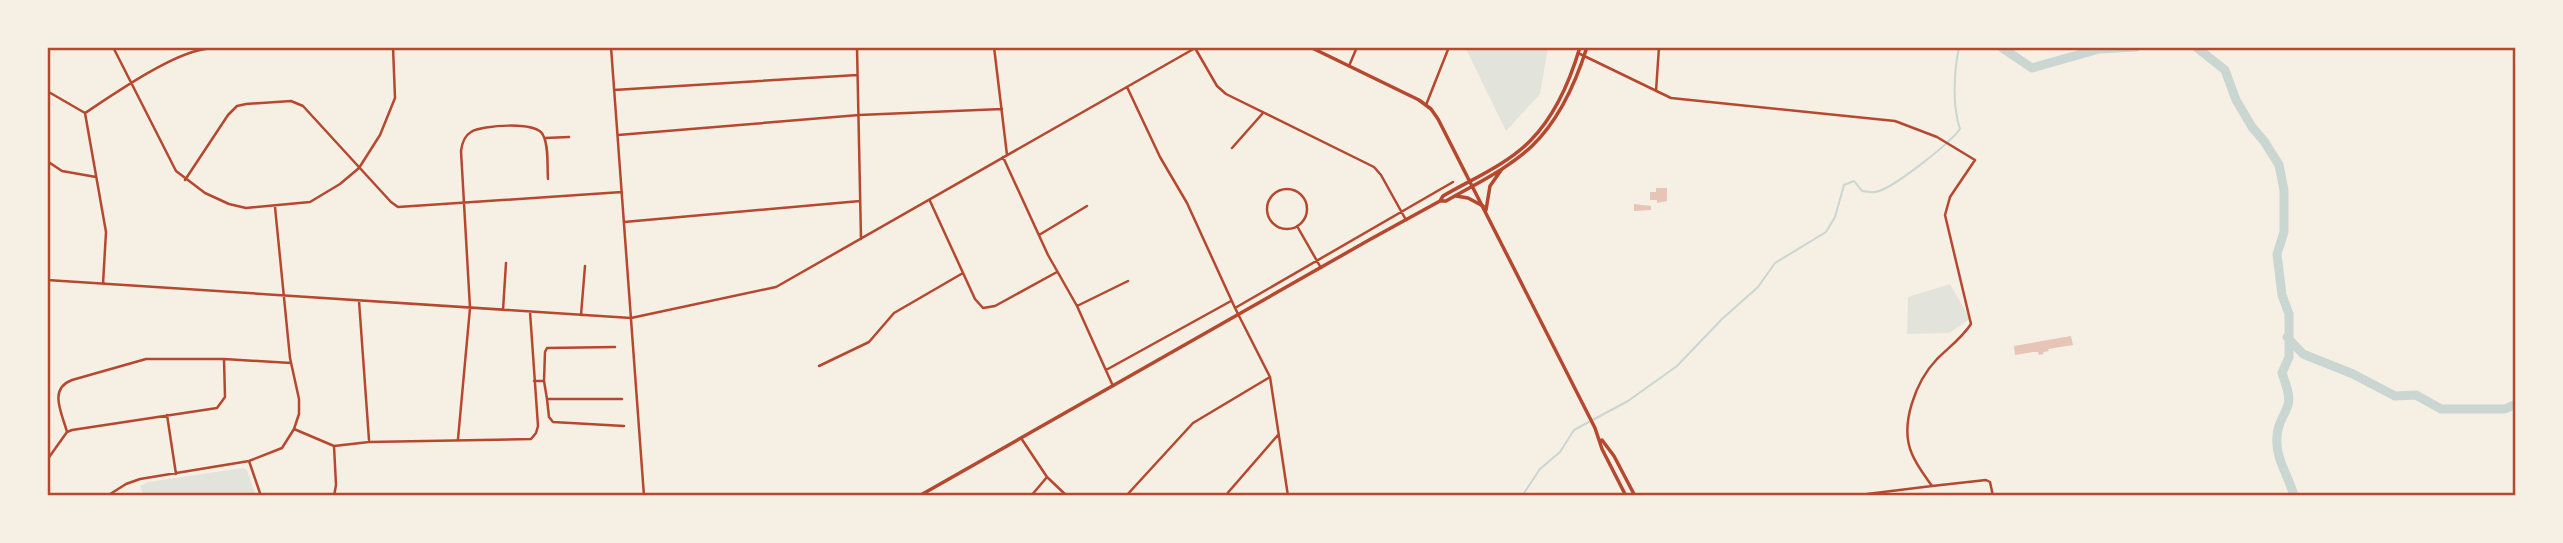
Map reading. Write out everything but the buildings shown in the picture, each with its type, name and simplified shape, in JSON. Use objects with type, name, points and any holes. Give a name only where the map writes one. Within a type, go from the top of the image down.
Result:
[{"type":"main road","points":[[1310,47],[1426,105],[1444,127],[1600,438],[1614,456],[1635,496]]},
{"type":"main road","points":[[919,496],[1440,201],[1443,196],[1512,156],[1543,127],[1566,88],[1580,47]]},
{"type":"main road","points":[[1440,201],[1455,196],[1532,146],[1547,129],[1570,91],[1587,47]]},
{"type":"main road","points":[[1485,208],[1490,186],[1503,167]]},
{"type":"main road","points":[[1455,196],[1468,198],[1485,208]]},
{"type":"main road","points":[[1600,438],[1602,449],[1626,496]]},
{"type":"street","points":[[113,47],[170,162],[185,180],[205,193],[236,206],[275,207],[315,200],[359,168],[380,135],[395,98],[393,47]]},
{"type":"street","points":[[85,113],[130,84],[194,52],[243,47]]},
{"type":"street","points":[[611,47],[644,496]]},
{"type":"street","points":[[857,47],[861,239]]},
{"type":"street","points":[[994,47],[1005,156],[1039,235],[1077,306],[1113,386]]},
{"type":"street","points":[[1349,66],[1357,47]]},
{"type":"street","points":[[1426,105],[1449,47]]},
{"type":"street","points":[[1656,91],[1659,47]]},
{"type":"street","points":[[47,280],[631,318],[773,288],[1196,48],[1220,90],[1374,167],[1406,220]]},
{"type":"street","points":[[1578,53],[1656,91],[1681,100],[1882,118],[1904,123],[1937,137],[1975,160],[1950,197],[1945,219],[1971,324],[1928,369],[1909,416],[1908,432],[1912,454],[1932,486]]},
{"type":"street","points":[[614,90],[857,75]]},
{"type":"street","points":[[1127,87],[1160,157],[1187,203],[1238,316],[1270,377],[1288,496]]},
{"type":"street","points":[[47,91],[85,113],[106,232],[103,284]]},
{"type":"street","points":[[185,180],[233,109],[242,104],[286,101],[297,102],[303,106],[398,207],[622,192]]},
{"type":"street","points":[[618,135],[859,115],[1002,109]]},
{"type":"street","points":[[1232,148],[1263,113]]},
{"type":"street","points":[[458,439],[470,308],[461,151],[464,139],[468,134],[482,129],[527,125],[537,129],[545,138],[548,178]]},
{"type":"street","points":[[545,138],[569,137]]},
{"type":"street","points":[[47,161],[62,171],[97,177]]},
{"type":"street","points":[[1235,309],[1452,182]]},
{"type":"street","points":[[1287,188],[1300,193],[1307,204],[1306,217],[1297,226],[1278,226],[1269,217],[1267,210],[1270,198],[1280,190],[1287,188]]},
{"type":"street","points":[[929,200],[977,303],[988,309],[1057,272]]},
{"type":"street","points":[[624,222],[860,201]]},
{"type":"street","points":[[1039,235],[1087,206]]},
{"type":"street","points":[[107,496],[126,484],[248,461],[282,448],[294,429],[299,414],[299,398],[291,363],[282,296],[275,207]]},
{"type":"street","points":[[1297,226],[1321,268]]},
{"type":"street","points":[[503,310],[506,263]]},
{"type":"street","points":[[581,315],[585,266]]},
{"type":"street","points":[[819,366],[869,342],[894,313],[963,273]]},
{"type":"street","points":[[1077,306],[1128,281]]},
{"type":"street","points":[[359,301],[369,442]]},
{"type":"street","points":[[1106,370],[1231,301]]},
{"type":"street","points":[[294,429],[334,446],[458,439],[527,440],[534,436],[538,426],[530,312]]},
{"type":"street","points":[[615,347],[546,348],[544,381],[550,419],[553,422],[624,426]]},
{"type":"street","points":[[67,432],[58,399],[60,388],[65,383],[146,359],[224,359],[291,363]]},
{"type":"street","points":[[47,460],[67,432],[83,427],[212,409],[221,405],[225,397],[224,359]]},
{"type":"street","points":[[1126,496],[1193,423],[1270,377]]},
{"type":"street","points":[[534,381],[544,381]]},
{"type":"street","points":[[547,399],[622,399]]},
{"type":"street","points":[[167,415],[176,474]]},
{"type":"street","points":[[1225,496],[1279,433]]},
{"type":"street","points":[[1021,438],[1047,477],[1067,496]]},
{"type":"street","points":[[334,446],[334,496]]},
{"type":"street","points":[[248,461],[261,496]]},
{"type":"street","points":[[1031,496],[1047,477]]},
{"type":"street","points":[[1867,494],[1986,480],[1990,482],[1993,496]]},
{"type":"shaded area","points":[[1465,47],[1548,47],[1540,94],[1506,131]]},
{"type":"shaded area","points":[[1950,284],[1970,319],[1949,333],[1907,334],[1908,297]]},
{"type":"shaded area","points":[[243,468],[247,470],[256,496],[144,496],[140,486],[148,482]]},
{"type":"waterway","points":[[1522,496],[1540,469],[1560,452],[1574,430],[1628,401],[1677,366],[1722,319],[1758,287],[1775,263],[1826,232],[1835,217],[1844,185],[1854,181],[1862,191],[1879,191],[1910,173],[1954,136],[1960,129],[1955,88],[1959,47]]},
{"type":"waterway","points":[[2001,47],[2032,68],[2099,49],[2136,47]]},
{"type":"waterway","points":[[2196,47],[2225,70],[2236,100],[2279,165],[2284,190],[2284,232],[2277,254],[2282,295],[2289,314],[2289,357],[2282,373],[2289,401],[2278,428],[2277,445],[2294,496]]},
{"type":"waterway","points":[[2287,337],[2303,354],[2353,374],[2395,396],[2416,395],[2441,409],[2505,409],[2516,404]]}]
